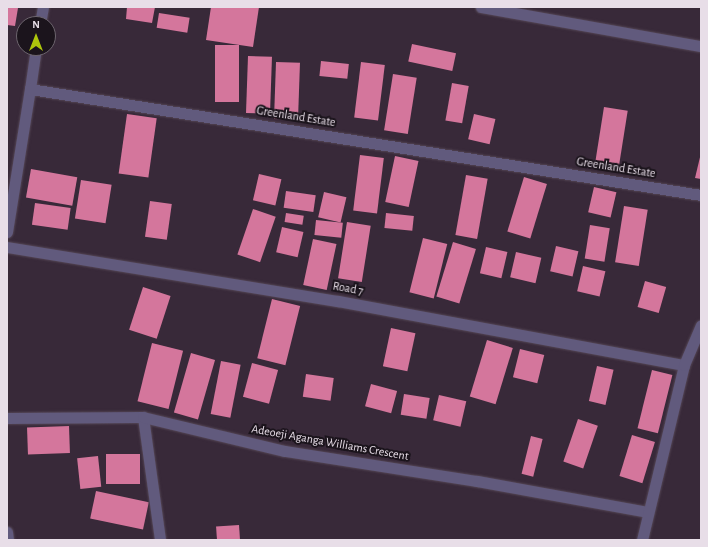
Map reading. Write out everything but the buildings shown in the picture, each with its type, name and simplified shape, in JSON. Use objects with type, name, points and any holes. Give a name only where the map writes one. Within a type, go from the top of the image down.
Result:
[{"type":"street","points":[[481,7],[701,46]]},
{"type":"street","points":[[7,232],[35,56]]},
{"type":"street","name":"Greenland Estate","points":[[30,89],[701,195]]},
{"type":"street","name":"Road 7","points":[[7,247],[338,301],[684,365]]},
{"type":"street","points":[[642,540],[647,512],[684,365],[701,325]]},
{"type":"street","points":[[143,417],[160,540]]},
{"type":"street","name":"Adeoeji Aganga Williams Crescent","points":[[7,418],[143,417],[285,451],[477,481],[647,512]]},
{"type":"street","points":[[7,532],[8,540]]}]
